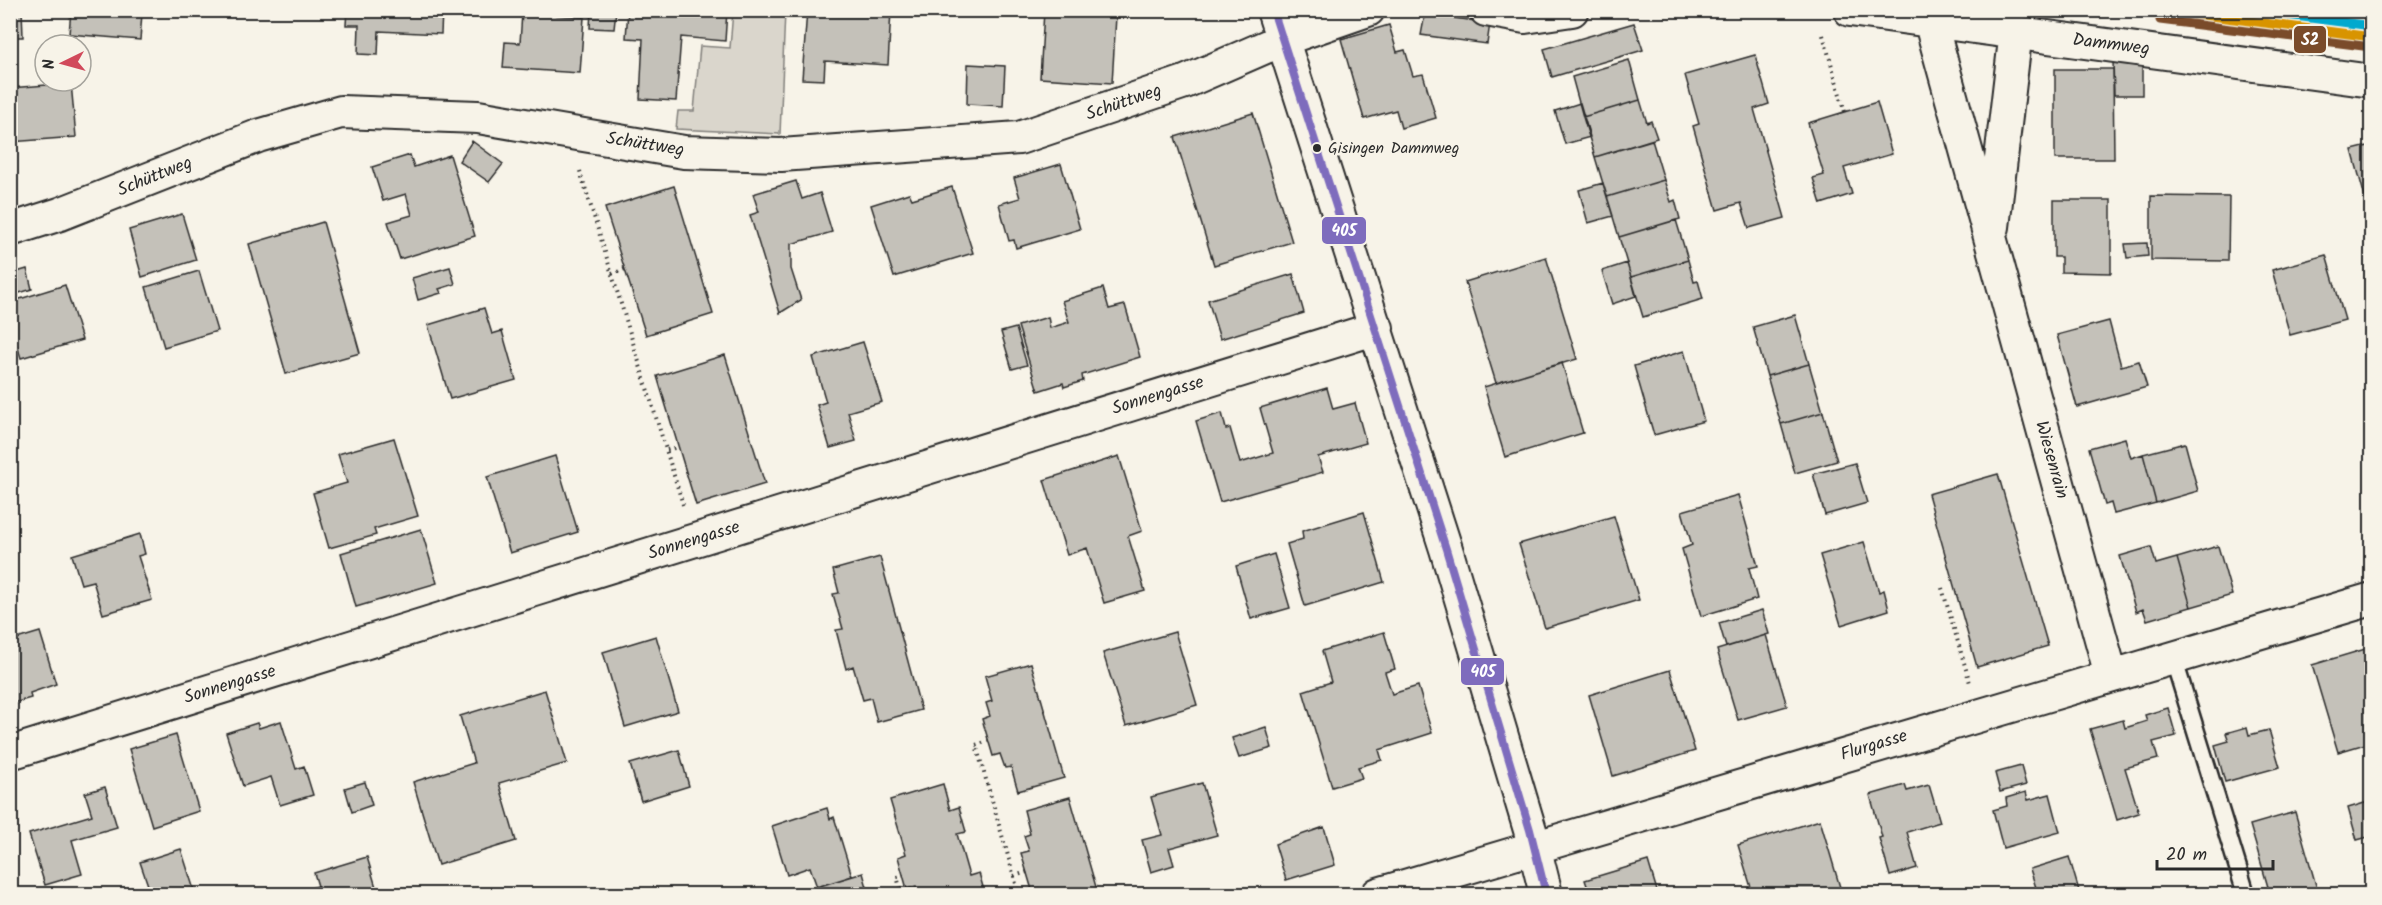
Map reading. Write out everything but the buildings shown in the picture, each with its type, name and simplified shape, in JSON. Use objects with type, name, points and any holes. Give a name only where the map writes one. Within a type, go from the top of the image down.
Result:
[{"type":"street","points":[[1368,10],[1278,25],[1446,549],[1546,894]]},
{"type":"street","points":[[1486,10],[1525,16],[1572,10]]},
{"type":"street","name":"Dammweg","points":[[1850,10],[2372,81]]},
{"type":"street","name":"Wiesenrain","points":[[1930,20],[2111,675]]},
{"type":"street","name":"Schüttweg","points":[[10,230],[60,214],[258,136],[341,112],[478,117],[684,152],[782,155],[1019,138],[1185,82],[1278,25]]},
{"type":"street","name":"Wiesenrain","points":[[1991,245],[2016,31]]},
{"type":"street","name":"Sonnengasse","points":[[10,753],[1377,328]]},
{"type":"street","name":"Flurgasse","points":[[1378,894],[2372,599]]},
{"type":"lane","points":[[2173,657],[2246,894]]},
{"type":"path","points":[[1822,33],[1845,112]]},
{"type":"path","points":[[568,133],[694,540]]},
{"type":"path","points":[[612,274],[625,269]]},
{"type":"path","points":[[666,450],[678,447]]},
{"type":"path","points":[[1942,588],[1979,715]]},
{"type":"path","points":[[989,741],[976,745],[1019,894]]},
{"type":"path","points":[[1014,876],[1027,872]]},
{"type":"path","points":[[902,894],[897,877],[904,876]]},
{"type":"shaded area","points":[[733,11],[785,11],[780,134],[676,129],[678,111],[694,111],[700,46],[730,48]]},
{"type":"transit line","name":"405","points":[[1273,10],[1446,549],[1530,830],[1546,894]]},
{"type":"transit line","points":[[2165,10],[2372,37]]},
{"type":"transit line","points":[[2248,10],[2372,26]]},
{"type":"transit line","name":"S2","points":[[2160,20],[2371,47]]},
{"type":"place","name":"Gisingen Dammweg","points":[[1317,148]]}]
